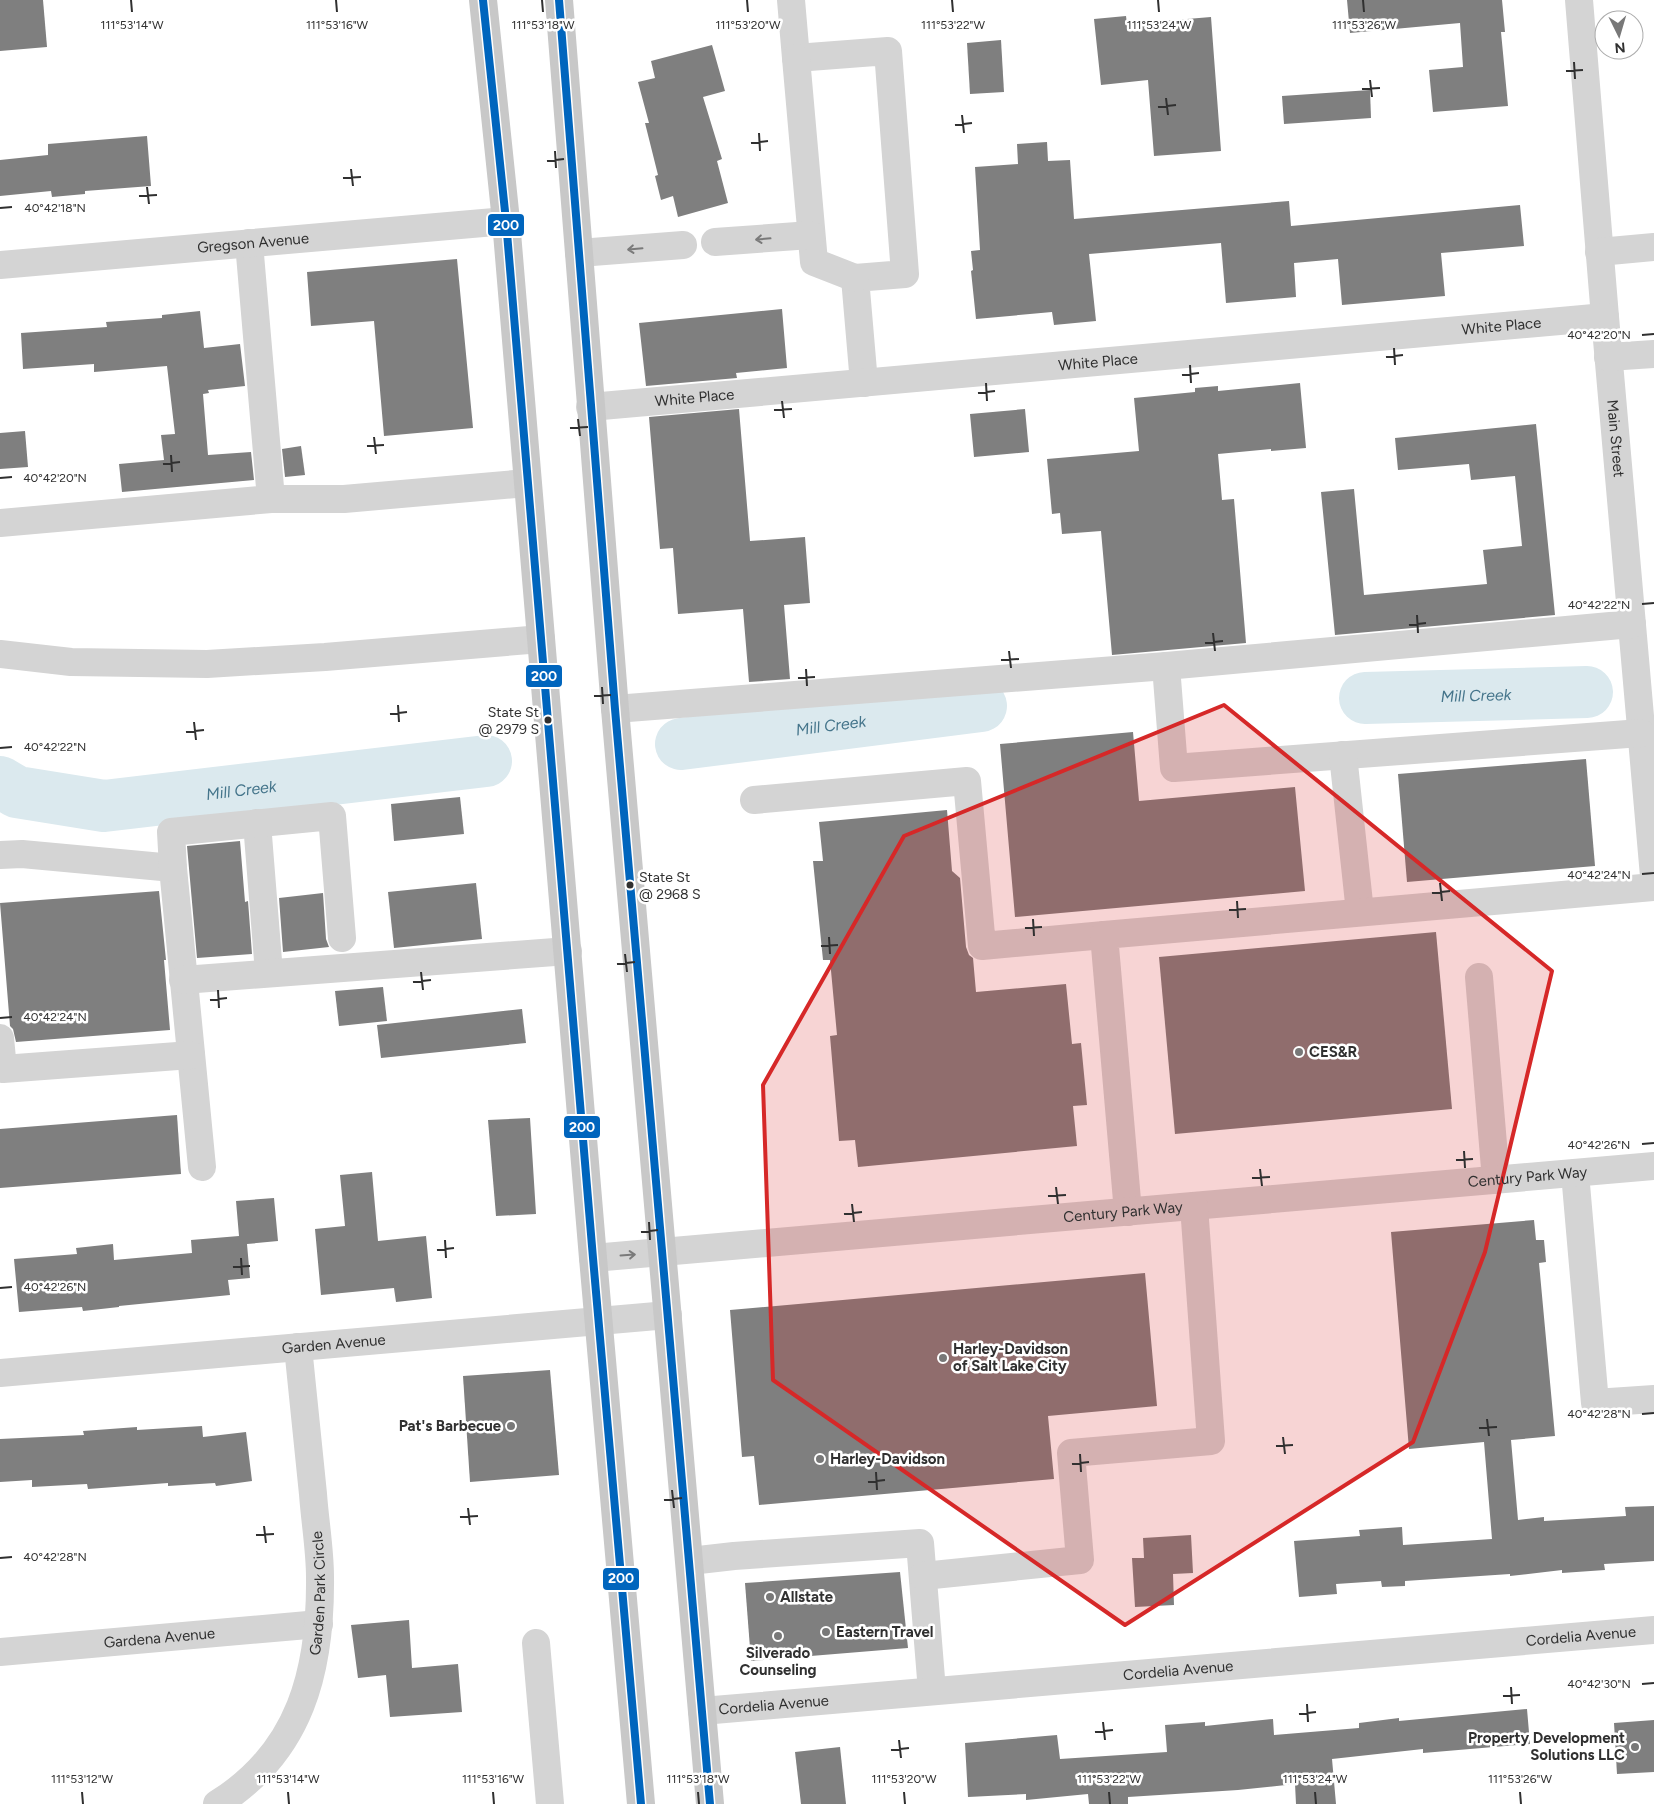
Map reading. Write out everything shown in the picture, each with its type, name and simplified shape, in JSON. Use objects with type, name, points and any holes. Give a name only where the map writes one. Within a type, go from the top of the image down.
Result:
[{"type":"main road","points":[[483,0],[506,221],[598,1321],[641,1804]]},
{"type":"main road","points":[[559,0],[615,709],[710,1804]]},
{"type":"street","points":[[791,0],[811,234],[814,262],[855,278],[905,274],[888,51],[796,58]]},
{"type":"street","name":"Main Street","points":[[1579,0],[1632,624],[1642,733],[1650,775],[1654,876]]},
{"type":"street","name":"Gregson Avenue","points":[[0,265],[506,221]]},
{"type":"street","points":[[715,242],[811,234]]},
{"type":"street","points":[[249,243],[271,499]]},
{"type":"street","points":[[579,253],[684,245]]},
{"type":"street","points":[[1599,252],[1654,247]]},
{"type":"street","points":[[855,278],[864,383]]},
{"type":"street","name":"White Place","points":[[590,407],[1605,317]]},
{"type":"street","points":[[1608,357],[1654,354]]},
{"type":"street","points":[[0,523],[271,499],[344,499],[527,483]]},
{"type":"street","points":[[615,709],[1166,666],[1632,624]]},
{"type":"street","points":[[0,654],[71,662],[207,664],[326,657],[541,639]]},
{"type":"street","points":[[1166,666],[1174,768],[1642,733]]},
{"type":"street","points":[[1343,755],[1360,912]]},
{"type":"street","points":[[754,800],[966,780],[982,946],[1654,886]]},
{"type":"street","points":[[202,1167],[183,980],[171,832],[332,816],[342,938]]},
{"type":"street","points":[[257,823],[269,973]]},
{"type":"street","points":[[0,855],[22,854],[174,868]]},
{"type":"street","points":[[1104,935],[1128,1212]]},
{"type":"street","points":[[183,980],[568,951]]},
{"type":"street","points":[[1479,977],[1496,1180]]},
{"type":"street","points":[[0,1038],[3,1069],[191,1055]]},
{"type":"street","name":"Century Park Way","points":[[593,1258],[1654,1166]]},
{"type":"street","points":[[1575,1173],[1595,1403],[1654,1399]]},
{"type":"street","points":[[923,1576],[1080,1560],[1071,1453],[1211,1441],[1194,1206]]},
{"type":"street","name":"Garden Avenue","points":[[0,1373],[668,1315]]},
{"type":"street","name":"Garden Park Circle","points":[[217,1804],[253,1777],[273,1754],[290,1729],[303,1702],[312,1673],[319,1624],[320,1576],[298,1347]]},
{"type":"street","points":[[690,1561],[734,1556],[920,1543],[932,1691]]},
{"type":"street","name":"Gardena Avenue","points":[[0,1652],[319,1624]]},
{"type":"street","name":"Cordelia Avenue","points":[[702,1711],[1654,1630]]},
{"type":"street","points":[[536,1643],[550,1804]]},
{"type":"highlighted area","points":[[1224,705],[1552,971],[1485,1252],[1413,1442],[1125,1625],[773,1380],[763,1085],[904,836]]},
{"type":"building","points":[[0,0],[43,0],[47,47],[0,51]]},
{"type":"building","points":[[1347,0],[1502,0],[1505,32],[1501,32],[1508,106],[1433,112],[1429,70],[1463,67],[1460,23],[1350,33]]},
{"type":"building","points":[[1126,16],[1127,24],[1211,17],[1221,151],[1154,156],[1148,80],[1101,85],[1094,19]]},
{"type":"building","points":[[1001,40],[1004,92],[970,94],[967,43]]},
{"type":"building","points":[[712,45],[725,91],[703,97],[722,159],[717,161],[728,203],[678,217],[673,196],[661,200],[655,176],[658,175],[645,123],[649,123],[638,82],[655,78],[651,61]]},
{"type":"building","points":[[1370,90],[1371,118],[1284,124],[1282,96]]},
{"type":"building","points":[[147,136],[151,186],[85,191],[85,194],[52,197],[51,191],[0,196],[0,160],[48,155],[48,144]]},
{"type":"building","points":[[1047,142],[1048,161],[1070,160],[1074,219],[1289,201],[1291,226],[1520,205],[1524,246],[1441,253],[1445,296],[1342,305],[1338,259],[1294,263],[1296,297],[1226,303],[1221,243],[1089,254],[1096,321],[1054,325],[1052,312],[976,319],[971,271],[973,270],[971,251],[980,250],[975,167],[1018,164],[1017,144]]},
{"type":"building","points":[[457,259],[473,428],[384,436],[374,321],[311,326],[307,272]]},
{"type":"building","points":[[782,309],[787,368],[736,373],[737,378],[646,386],[639,323]]},
{"type":"building","points":[[200,311],[204,348],[240,344],[245,386],[208,390],[209,393],[203,394],[208,455],[251,452],[254,480],[122,492],[119,464],[164,460],[161,435],[175,434],[167,366],[94,372],[94,364],[23,369],[21,333],[107,327],[106,322],[162,318],[162,315]]},
{"type":"building","points":[[1300,383],[1306,448],[1218,454],[1222,500],[1234,499],[1246,643],[1112,655],[1101,531],[1062,534],[1060,513],[1052,514],[1047,459],[1139,451],[1134,398],[1195,392],[1195,388],[1218,386],[1218,391]]},
{"type":"building","points":[[739,409],[750,541],[805,537],[810,603],[784,605],[790,679],[749,682],[743,609],[678,614],[673,548],[660,549],[649,417]]},
{"type":"building","points":[[1025,409],[1029,452],[974,457],[970,414]]},
{"type":"building","points":[[1536,424],[1555,615],[1335,635],[1321,492],[1354,489],[1364,595],[1487,584],[1483,550],[1522,546],[1515,476],[1471,480],[1469,464],[1398,470],[1395,438]]},
{"type":"building","points":[[25,431],[28,467],[0,469],[0,433]]},
{"type":"building","points":[[301,446],[305,475],[285,477],[282,449]]},
{"type":"building","points":[[1133,732],[1139,801],[1295,787],[1305,891],[1015,917],[1000,744]]},
{"type":"building","points":[[1586,759],[1595,866],[1407,882],[1398,774]]},
{"type":"building","points":[[460,797],[464,834],[394,841],[391,804]]},
{"type":"building","points":[[947,810],[952,871],[960,878],[966,947],[969,955],[973,958],[976,992],[1066,984],[1072,1044],[1081,1043],[1087,1105],[1073,1106],[1077,1146],[858,1167],[855,1140],[839,1141],[830,1036],[837,1035],[830,960],[823,960],[813,861],[823,861],[819,822]]},
{"type":"building","points":[[240,841],[245,902],[248,901],[252,954],[197,958],[187,846]]},
{"type":"building","points":[[476,883],[482,939],[394,948],[388,892]]},
{"type":"building","points":[[159,891],[166,960],[164,960],[170,1030],[16,1042],[13,1029],[10,1026],[0,903]]},
{"type":"building","points":[[323,893],[326,939],[329,947],[283,952],[279,898]]},
{"type":"building","points":[[1436,932],[1452,1109],[1175,1134],[1159,957]]},
{"type":"building","points":[[383,987],[387,1021],[339,1026],[335,991]]},
{"type":"building","points":[[522,1009],[526,1043],[381,1058],[377,1025]]},
{"type":"building","points":[[177,1115],[181,1174],[0,1188],[0,1129]]},
{"type":"building","points":[[530,1118],[536,1214],[496,1216],[488,1120]]},
{"type":"building","points":[[372,1172],[378,1241],[426,1236],[432,1298],[396,1302],[394,1288],[321,1295],[315,1229],[345,1226],[340,1175]]},
{"type":"building","points":[[274,1198],[278,1241],[247,1244],[250,1278],[228,1280],[230,1295],[83,1311],[82,1307],[19,1312],[14,1259],[77,1254],[76,1248],[113,1244],[114,1260],[192,1253],[191,1240],[239,1236],[236,1201]]},
{"type":"building","points":[[1534,1220],[1536,1240],[1544,1240],[1546,1262],[1539,1263],[1555,1436],[1511,1440],[1518,1520],[1544,1517],[1544,1521],[1626,1516],[1625,1507],[1654,1506],[1654,1561],[1604,1564],[1605,1570],[1562,1573],[1562,1570],[1510,1576],[1510,1574],[1405,1581],[1405,1586],[1382,1587],[1381,1581],[1336,1584],[1337,1594],[1299,1597],[1294,1541],[1360,1536],[1359,1530],[1402,1527],[1403,1545],[1492,1539],[1484,1442],[1409,1449],[1391,1232]]},
{"type":"building","name":"Harley-Davidson of Salt Lake City","points":[[1145,1273],[1157,1406],[1048,1416],[1054,1479],[759,1505],[754,1456],[742,1457],[730,1310]]},
{"type":"building","name":"Pat's Barbecue","points":[[550,1370],[559,1475],[470,1482],[463,1376]]},
{"type":"building","points":[[202,1426],[203,1437],[246,1432],[252,1481],[216,1486],[215,1483],[168,1486],[168,1483],[88,1489],[87,1484],[32,1487],[32,1480],[0,1482],[0,1439],[84,1435],[83,1431],[137,1427],[137,1430]]},
{"type":"building","points":[[1191,1535],[1193,1573],[1173,1574],[1174,1605],[1135,1607],[1132,1558],[1144,1558],[1143,1538]]},
{"type":"building","points":[[900,1572],[908,1648],[751,1661],[745,1583]]},
{"type":"building","points":[[409,1620],[412,1668],[458,1664],[462,1712],[390,1717],[386,1675],[358,1678],[351,1625]]},
{"type":"building","points":[[1527,1709],[1530,1744],[1423,1753],[1423,1749],[1332,1759],[1336,1804],[1296,1804],[1295,1784],[1238,1790],[1128,1797],[1128,1804],[1089,1804],[1088,1794],[1026,1800],[1026,1794],[968,1797],[965,1743],[1057,1735],[1060,1759],[1167,1752],[1165,1725],[1205,1722],[1205,1726],[1273,1719],[1274,1735],[1359,1728],[1359,1723],[1399,1718],[1399,1721]]},
{"type":"building","name":"Property Development Solutions LLC","points":[[1654,1720],[1654,1772],[1617,1774],[1614,1723]]},
{"type":"building","points":[[840,1747],[846,1804],[801,1804],[795,1752]]},
{"type":"waterway","name":"Mill Creek","points":[[1365,698],[1587,692]]},
{"type":"waterway","name":"Mill Creek","points":[[681,744],[981,706]]},
{"type":"waterway","name":"Mill Creek","points":[[0,782],[17,792],[104,806],[486,761]]},
{"type":"transit line","name":"200","points":[[483,0],[506,221],[641,1804]]},
{"type":"transit line","name":"200","points":[[559,0],[615,709],[710,1804]]},
{"type":"place","name":"State St @ 2979 S","points":[[548,720]]},
{"type":"place","name":"State St @ 2968 S","points":[[630,885]]},
{"type":"place","name":"CES&R","points":[[1299,1052]]},
{"type":"place","name":"Harley-Davidson of Salt Lake City","points":[[943,1358]]},
{"type":"place","name":"Pat's Barbecue","points":[[511,1426]]},
{"type":"place","name":"Harley-Davidson","points":[[820,1459]]},
{"type":"place","name":"Allstate","points":[[770,1597]]},
{"type":"place","name":"Eastern Travel","points":[[826,1632]]},
{"type":"place","name":"Silverado Counseling","points":[[778,1636]]},
{"type":"place","name":"Property Development Solutions LLC","points":[[1635,1747]]}]
